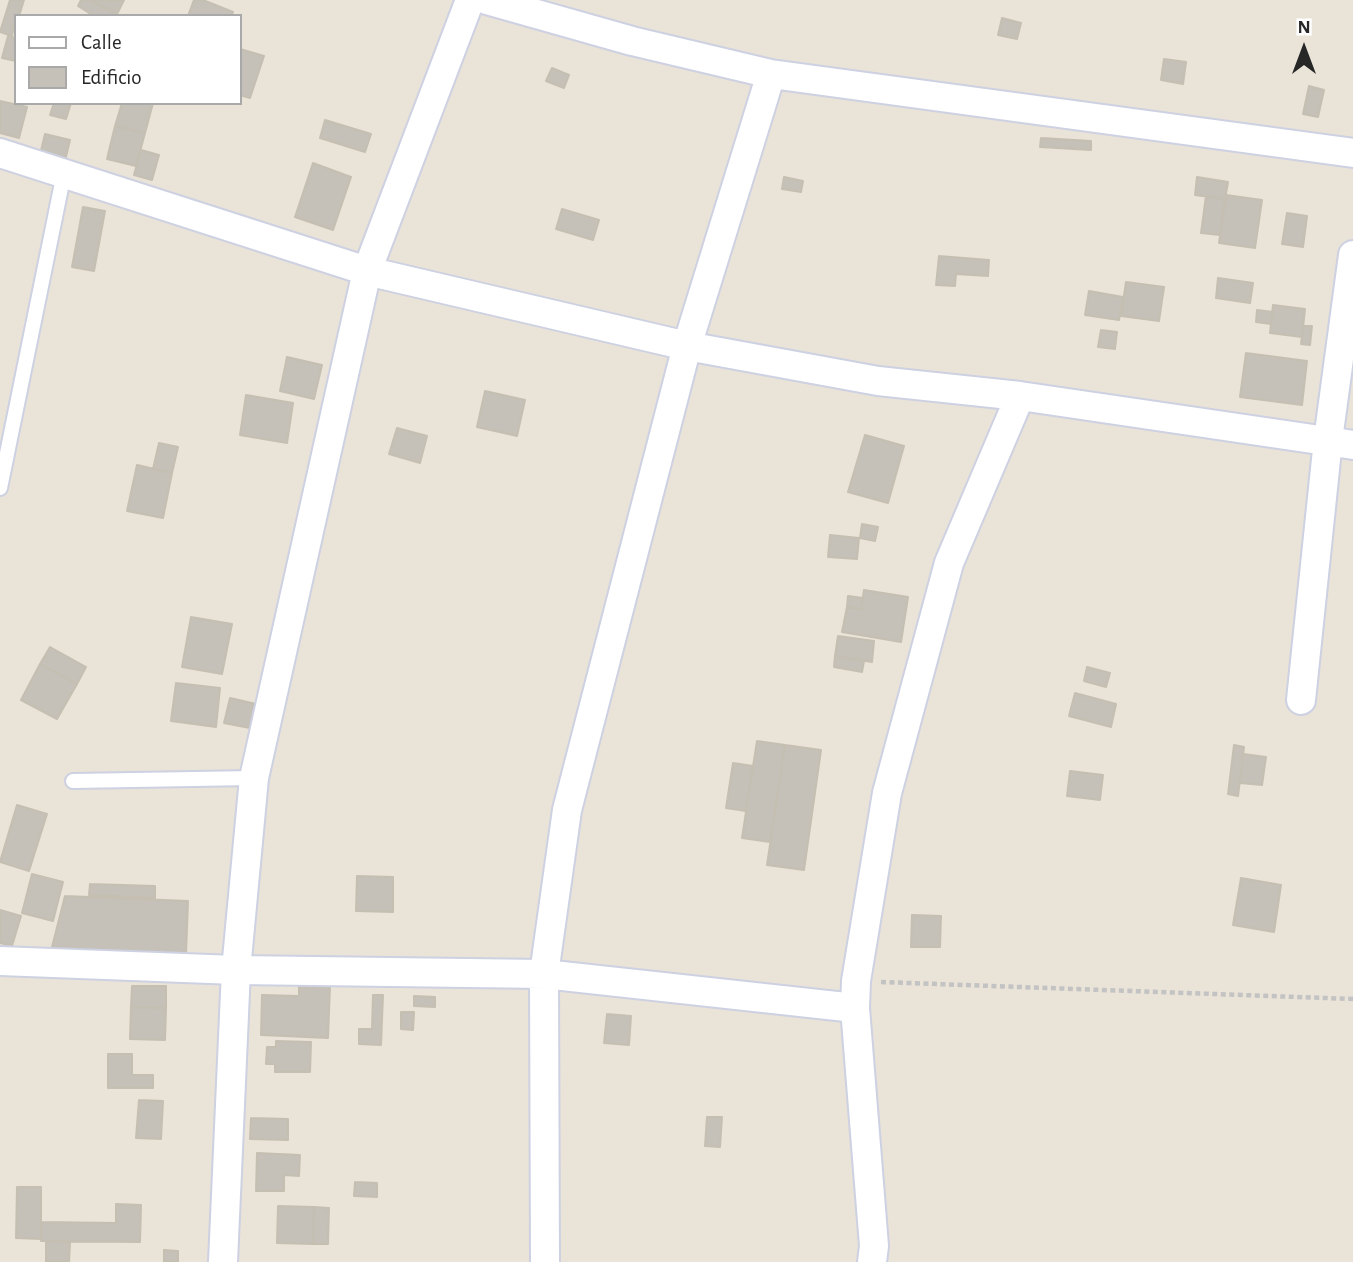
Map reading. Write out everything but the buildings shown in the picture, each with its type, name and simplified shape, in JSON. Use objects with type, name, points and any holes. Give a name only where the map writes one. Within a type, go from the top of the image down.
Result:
[{"type":"street","points":[[223,1262],[236,970],[254,778],[367,271],[470,0]]},
{"type":"street","points":[[487,0],[632,41],[771,74],[1353,153]]},
{"type":"street","points":[[545,1262],[544,974],[567,810],[687,346],[771,74]]},
{"type":"street","points":[[0,153],[367,271],[687,346],[878,381],[1020,396],[1340,443]]},
{"type":"street","points":[[1301,700],[1340,443],[1353,255]]},
{"type":"street","points":[[872,1262],[874,1246],[855,995],[887,793],[950,563],[1020,396]]},
{"type":"street","points":[[0,961],[236,970],[544,974],[855,995]]},
{"type":"lane","points":[[0,488],[64,173]]},
{"type":"lane","points":[[73,781],[254,778]]},
{"type":"path","points":[[855,995],[1353,999]]}]
